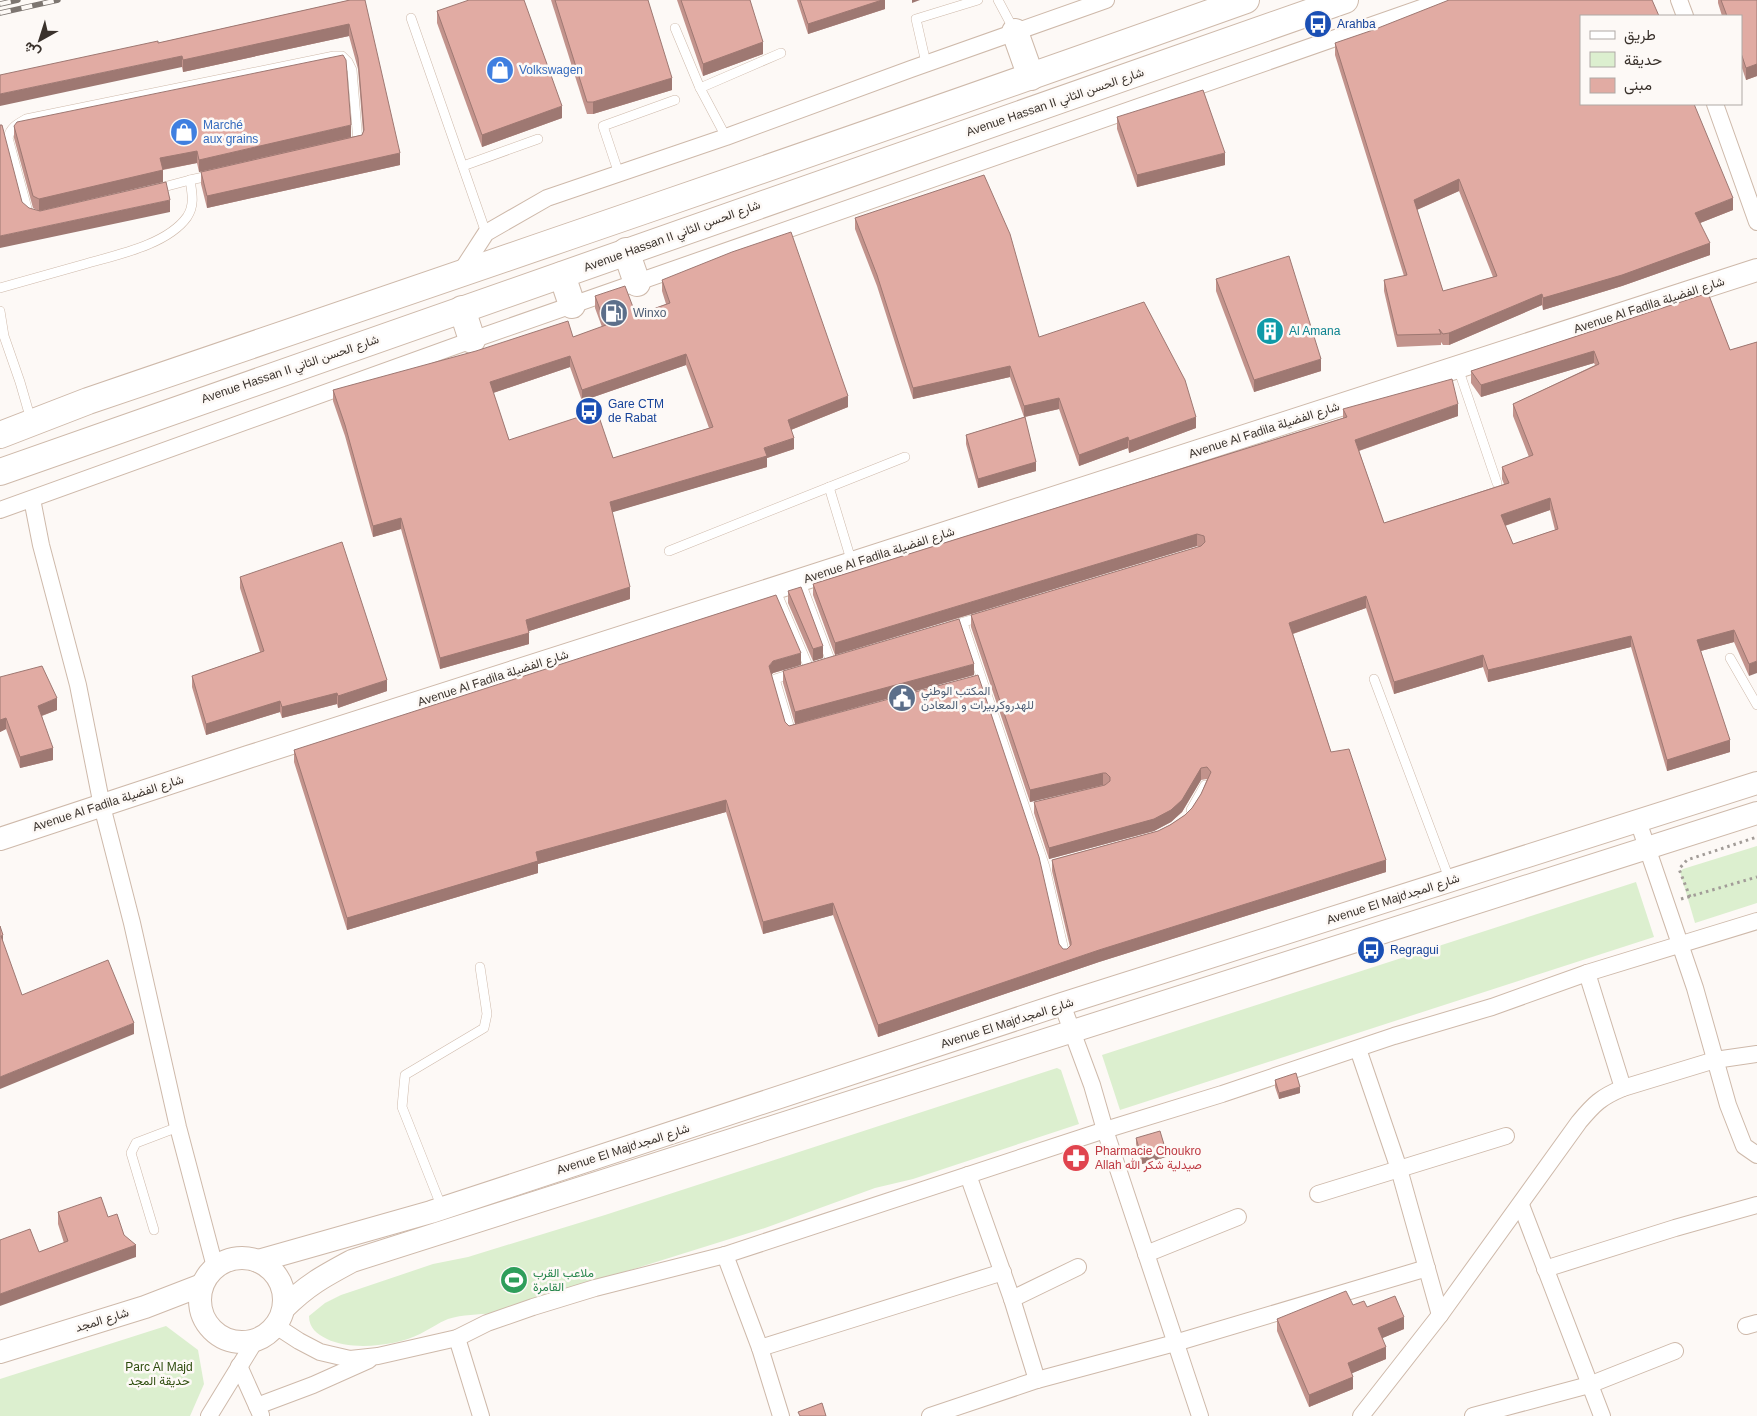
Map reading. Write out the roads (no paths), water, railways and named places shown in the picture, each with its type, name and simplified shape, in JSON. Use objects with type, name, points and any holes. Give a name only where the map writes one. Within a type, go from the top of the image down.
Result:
[{"type":"main road","points":[[0,435],[88,401],[854,139],[1246,0]]},
{"type":"main road","name":"Avenue Hassan II شارع الحسن الثاني","points":[[0,472],[1345,0]]},
{"type":"main road","points":[[1015,32],[1031,77]]},
{"type":"main road","points":[[626,252],[637,283]]},
{"type":"main road","name":"Avenue Al Fadila شارع الفضيلة","points":[[0,839],[257,754],[852,564],[1757,270]]},
{"type":"main road","points":[[562,276],[572,305]]},
{"type":"main road","points":[[462,309],[472,340]]},
{"type":"main road","name":"Avenue El Majdشارع المجد","points":[[258,1260],[303,1249],[348,1234],[442,1208],[1062,1004],[1757,783]]},
{"type":"main road","name":"Avenue El Majdشارع المجد","points":[[280,1317],[300,1292],[317,1279],[352,1261],[1757,813]]},
{"type":"main road","name":"شارع المجد","points":[[0,1352],[146,1307],[208,1276],[228,1260],[243,1258],[258,1260]]},
{"type":"main road","points":[[208,1276],[199,1297],[204,1320],[220,1337],[243,1343],[255,1341],[266,1335],[280,1317],[284,1296],[282,1285],[272,1270],[258,1260]]},
{"type":"street","points":[[460,273],[486,233],[547,198],[726,137],[926,63],[1106,0]]},
{"type":"street","points":[[0,510],[472,340],[1444,0]]},
{"type":"street","points":[[1679,0],[1685,15]]},
{"type":"street","points":[[1715,105],[1757,222]]},
{"type":"street","points":[[32,499],[41,545],[78,685],[102,806],[132,923],[178,1127],[208,1276]]},
{"type":"street","points":[[1638,821],[1681,945],[1740,1138],[1744,1146],[1757,1155]]},
{"type":"street","points":[[280,1317],[304,1344],[326,1353],[350,1359],[378,1356],[458,1338],[487,1323],[533,1307],[604,1286],[725,1255],[1105,1130],[1222,1094],[1394,1036],[1492,1007],[1587,973],[1757,921]]},
{"type":"street","points":[[1587,973],[1623,1088]]},
{"type":"street","points":[[1062,1004],[1092,1085],[1105,1130],[1200,1416]]},
{"type":"street","points":[[1358,1049],[1399,1170],[1440,1315]]},
{"type":"street","points":[[1360,1416],[1440,1315],[1579,1122],[1596,1102],[1611,1092],[1715,1060],[1757,1054]]},
{"type":"street","points":[[1318,1194],[1506,1136]]},
{"type":"street","points":[[968,1175],[1012,1298],[1037,1380]]},
{"type":"street","points":[[1521,1205],[1602,1416]]},
{"type":"street","points":[[1545,1269],[1675,1228],[1757,1205]]},
{"type":"street","points":[[1146,1254],[1238,1217]]},
{"type":"street","points":[[725,1255],[760,1348],[782,1416]]},
{"type":"street","points":[[1012,1298],[1078,1266]]},
{"type":"street","points":[[930,1416],[1037,1380],[1175,1343],[1427,1268]]},
{"type":"street","points":[[760,1348],[1003,1272]]},
{"type":"street","points":[[458,1338],[482,1416]]},
{"type":"street","points":[[209,1416],[255,1341]]},
{"type":"street","points":[[1473,1416],[1589,1385],[1675,1351]]},
{"type":"street","points":[[239,1366],[259,1411],[378,1356]]},
{"type":"lane","points":[[926,63],[916,19],[978,0]]},
{"type":"lane","points":[[998,0],[1015,32]]},
{"type":"lane","points":[[411,18],[486,233]]},
{"type":"lane","points":[[675,28],[700,88],[726,137]]},
{"type":"lane","points":[[700,88],[781,53]]},
{"type":"lane","points":[[39,217],[28,212],[8,138],[9,132],[26,119],[334,56],[342,56],[352,70],[358,142],[349,144]]},
{"type":"lane","points":[[619,174],[603,126],[675,100]]},
{"type":"lane","points":[[463,166],[538,139]]},
{"type":"lane","points":[[148,192],[218,174]]},
{"type":"lane","points":[[0,288],[131,250],[160,239],[179,226],[188,216],[193,201],[190,180]]},
{"type":"lane","points":[[0,311],[4,336],[32,422]]},
{"type":"lane","points":[[1458,367],[1497,483]]},
{"type":"lane","points":[[669,551],[905,457]]},
{"type":"lane","points":[[829,487],[852,564]]},
{"type":"lane","points":[[800,580],[820,665]]},
{"type":"lane","points":[[775,588],[820,665]]},
{"type":"lane","points":[[944,628],[991,614]]},
{"type":"lane","points":[[962,623],[981,680],[1050,866],[1065,955]]},
{"type":"lane","points":[[1730,658],[1757,704]]},
{"type":"lane","points":[[801,729],[791,732],[775,679],[841,659]]},
{"type":"lane","points":[[1374,679],[1450,881]]},
{"type":"lane","points":[[971,682],[981,680]]},
{"type":"lane","points":[[1188,816],[1206,785]]},
{"type":"lane","points":[[442,1208],[402,1107],[405,1075],[484,1028],[487,1014],[480,967]]},
{"type":"lane","points":[[154,1230],[130,1153],[136,1143],[178,1127]]},
{"type":"railway","points":[[0,4],[18,0]]},
{"type":"railway","points":[[0,13],[58,0]]},
{"type":"place","name":"Arahba","points":[[1318,24]]},
{"type":"place","name":"Volkswagen","points":[[500,70]]},
{"type":"place","name":"Marché aux grains","points":[[184,132]]},
{"type":"place","name":"Winxo","points":[[614,313]]},
{"type":"place","name":"Al Amana","points":[[1270,331]]},
{"type":"place","name":"Gare CTM de Rabat","points":[[589,411]]},
{"type":"place","name":"المكتب الوطني للهدروكربيرات و المعادن","points":[[902,698]]},
{"type":"place","name":"Regragui","points":[[1371,950]]},
{"type":"place","name":"Pharmacie Choukro Allah صيدلية شكر الله","points":[[1076,1158]]},
{"type":"place","name":"ملاعب القرب القامرة","points":[[514,1280]]},
{"type":"park label","name":"Parc Al Majd حديقة المجد","points":[[159,1374]]}]
